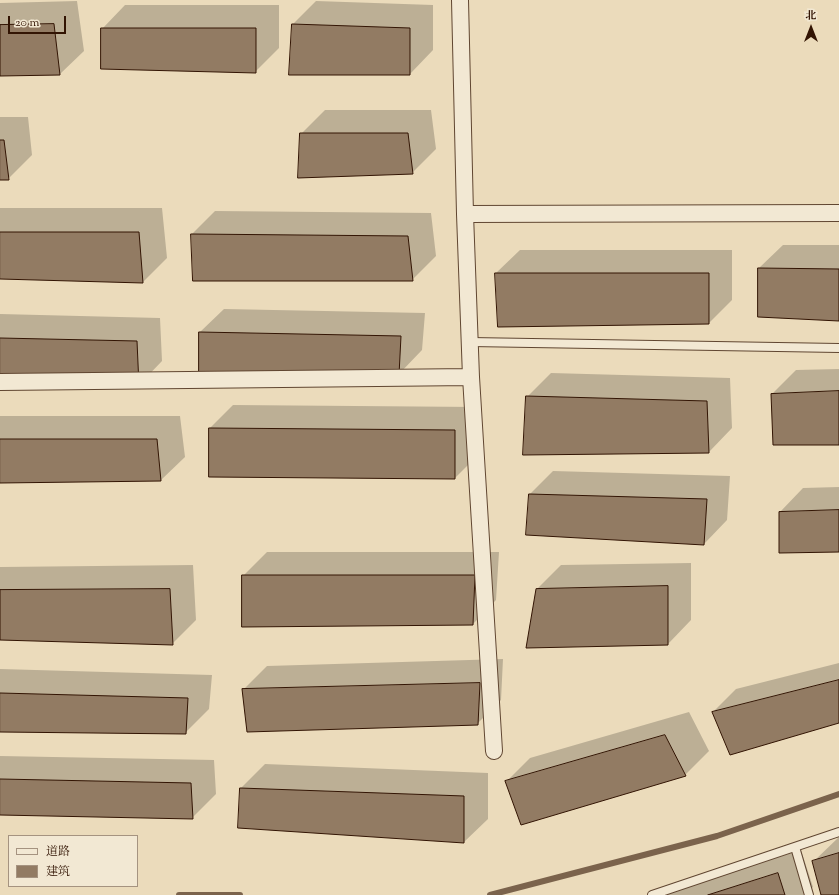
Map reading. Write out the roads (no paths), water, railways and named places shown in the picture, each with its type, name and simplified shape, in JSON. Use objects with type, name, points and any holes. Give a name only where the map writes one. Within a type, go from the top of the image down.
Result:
[{"type":"street","points":[[460,0],[465,214],[471,377],[494,751]]},
{"type":"street","points":[[465,214],[839,213]]},
{"type":"street","points":[[0,382],[471,377]]},
{"type":"lane","points":[[470,342],[839,348]]},
{"type":"lane","points":[[652,895],[839,832]]},
{"type":"lane","points":[[795,847],[809,895]]},
{"type":"waterway","points":[[490,895],[717,836],[839,794]]},
{"type":"waterway","points":[[179,895],[240,895]]}]
